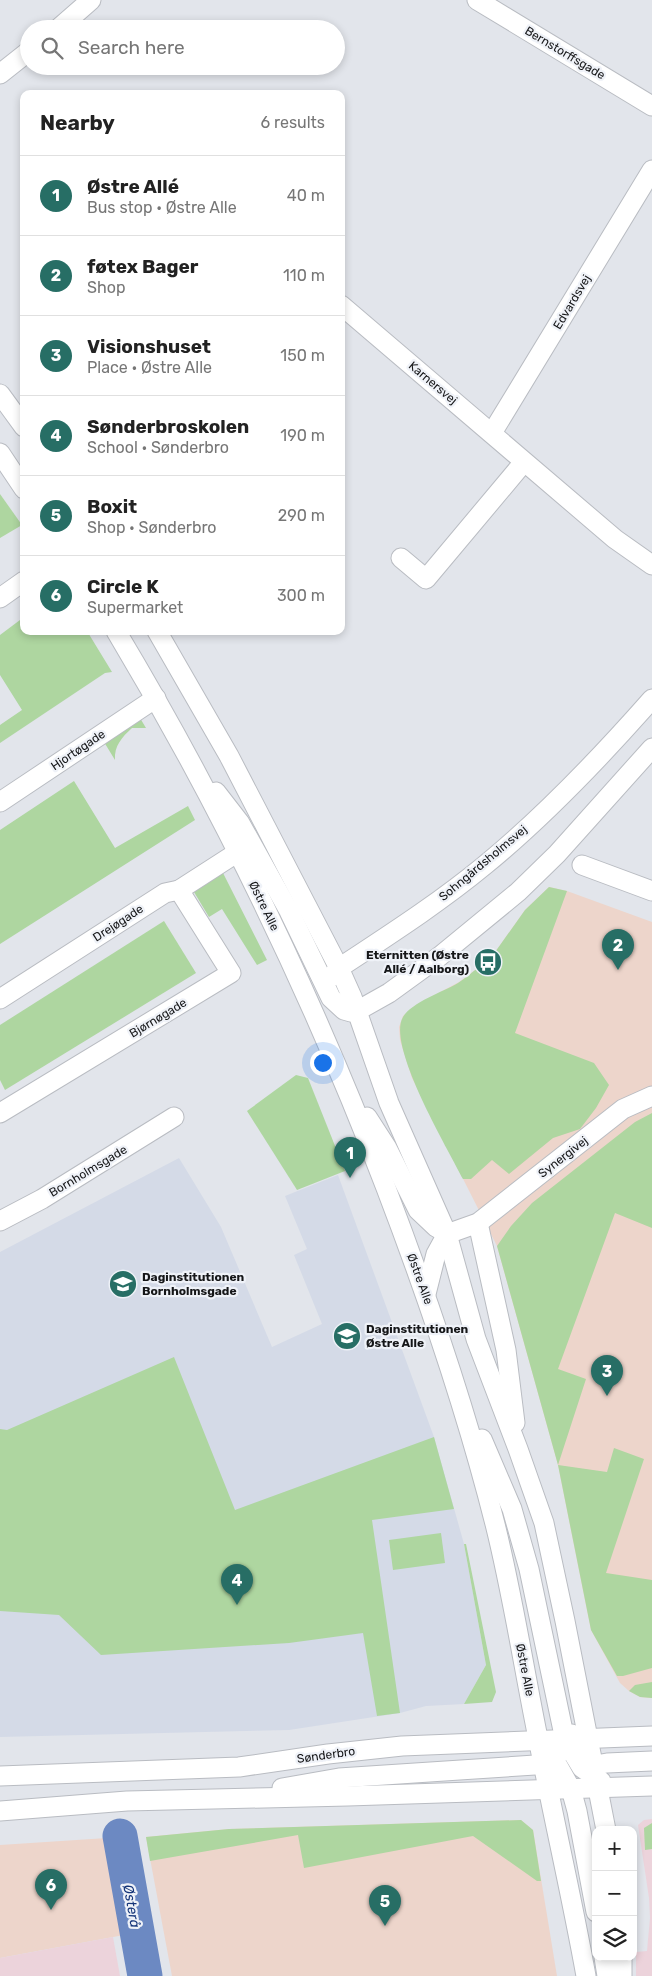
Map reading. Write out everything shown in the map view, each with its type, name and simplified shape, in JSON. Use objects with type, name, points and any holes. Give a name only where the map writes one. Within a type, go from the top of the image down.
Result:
[{"type":"street","points":[[68,20],[91,0]]},
{"type":"street","name":"Bernstorffsgade","points":[[477,0],[652,106]]},
{"type":"street","points":[[0,74],[20,58]]},
{"type":"street","name":"Edvardsvej","points":[[492,433],[652,170]]},
{"type":"street","name":"Karnersvej","points":[[345,308],[615,539],[652,565]]},
{"type":"street","points":[[0,394],[20,422]]},
{"type":"street","points":[[0,453],[20,482]]},
{"type":"street","points":[[401,558],[426,579],[524,462]]},
{"type":"street","points":[[0,598],[20,584]]},
{"type":"street","name":"Østre Alle","points":[[118,635],[156,698],[238,852],[317,1020],[342,1075],[426,1294],[449,1363],[495,1522],[543,1754],[561,1786],[553,1816],[586,1976]]},
{"type":"street","points":[[159,635],[229,756],[340,968],[389,1103],[447,1234],[476,1339],[544,1523],[557,1578],[589,1739],[593,1775],[605,1826]]},
{"type":"street","name":"Hjortøgade","points":[[0,802],[156,698]]},
{"type":"street","name":"Sohngårdsholmsvej","points":[[317,1020],[320,998],[324,987],[340,968],[420,914],[487,864],[596,763],[652,699]]},
{"type":"street","points":[[184,752],[240,823],[289,911],[324,987],[338,1006],[344,1010],[357,1011],[389,993],[440,956],[518,892],[557,854],[652,748]]},
{"type":"street","name":"Drejøgade","points":[[0,999],[165,893],[179,890],[238,852]]},
{"type":"street","points":[[582,865],[652,891]]},
{"type":"street","name":"Bjørnøgade","points":[[0,1113],[231,974],[179,890]]},
{"type":"street","points":[[342,1075],[387,1148],[418,1210],[436,1227],[447,1234]]},
{"type":"street","name":"Synergivej","points":[[447,1234],[478,1223],[623,1109],[652,1096]]},
{"type":"street","name":"Bornholmsgade","points":[[0,1221],[42,1199],[174,1118]]},
{"type":"street","points":[[478,1223],[506,1350],[518,1449]]},
{"type":"street","points":[[426,1294],[436,1254],[447,1234]]},
{"type":"street","points":[[449,1363],[512,1509],[530,1569],[568,1742],[593,1775],[622,1787],[652,1786]]},
{"type":"street","points":[[568,1742],[579,1713],[580,1698]]},
{"type":"street","points":[[225,1799],[339,1778],[543,1754],[568,1742],[652,1736]]},
{"type":"street","name":"Sønderbro","points":[[0,1776],[239,1767],[328,1754],[402,1746],[515,1742],[543,1754]]},
{"type":"street","points":[[0,1811],[127,1800],[225,1799],[561,1786],[593,1775],[652,1761]]},
{"type":"street","points":[[561,1786],[593,1775]]},
{"type":"street","points":[[561,1786],[577,1811],[592,1891]]},
{"type":"street","points":[[605,1961],[607,1976]]},
{"type":"street","points":[[622,1961],[622,1976]]},
{"type":"shaded area","points":[[549,887],[567,891],[652,922],[652,1698],[640,1697],[620,1683],[591,1630],[558,1465],[497,1246],[412,1078],[400,1040],[399,1027],[403,1016],[416,1005],[459,982],[479,967],[485,973],[497,961],[493,955],[525,910]]},
{"type":"shaded area","points":[[179,1158],[221,1227],[272,1347],[322,1324],[294,1255],[307,1249],[285,1196],[338,1175],[434,1437],[464,1544],[486,1665],[464,1704],[426,1706],[400,1713],[289,1730],[0,1737],[0,1252]]},
{"type":"shaded area","points":[[652,1819],[652,1976],[636,1976],[637,1952],[647,1951],[650,1918],[649,1898],[638,1825],[644,1820]]},
{"type":"shaded area","points":[[521,1820],[533,1830],[557,1976],[172,1976],[146,1837],[229,1829]]},
{"type":"shaded area","points":[[107,1838],[124,1935],[0,1958],[0,1845]]},
{"type":"shaded area","points":[[113,1937],[120,1976],[0,1976],[0,1958]]},
{"type":"green space","points":[[0,494],[20,522],[20,526],[0,538]]},
{"type":"green space","points":[[20,620],[20,635],[89,635],[112,672],[105,673],[0,743],[0,725],[22,710],[0,675],[0,635]]},
{"type":"green space","points":[[140,718],[146,728],[132,728],[125,735],[117,746],[115,760],[104,742]]},
{"type":"green space","points":[[74,781],[115,848],[188,806],[195,820],[0,944],[0,830]]},
{"type":"green space","points":[[223,873],[267,960],[257,965],[222,909],[209,917],[194,892]]},
{"type":"green space","points":[[549,887],[567,891],[515,1033],[594,1063],[609,1085],[596,1108],[580,1129],[553,1138],[509,1174],[492,1160],[471,1179],[463,1179],[433,1122],[411,1073],[403,1050],[400,1031],[403,1017],[413,1007],[458,983],[479,967],[485,973],[497,961],[493,955],[525,910]]},
{"type":"green space","points":[[164,921],[196,973],[5,1090],[0,1080],[0,1025]]},
{"type":"green space","points":[[296,1075],[308,1078],[345,1171],[297,1190],[247,1111]]},
{"type":"green space","points":[[652,1113],[652,1228],[615,1213],[558,1369],[586,1379],[558,1465],[497,1246],[511,1226],[532,1203],[635,1122]]},
{"type":"green space","points":[[174,1357],[235,1510],[434,1437],[454,1509],[372,1520],[400,1713],[377,1716],[363,1633],[289,1643],[101,1655],[59,1615],[0,1611],[0,1429],[7,1430]]},
{"type":"green space","points":[[614,1448],[644,1459],[606,1573],[652,1580],[652,1668],[617,1676],[591,1630],[558,1465],[607,1472]]},
{"type":"green space","points":[[441,1533],[445,1563],[393,1570],[389,1540]]},
{"type":"green space","points":[[464,1544],[466,1544],[496,1692],[492,1702],[464,1704],[486,1665]]},
{"type":"green space","points":[[652,1682],[652,1698],[640,1697],[629,1691],[635,1685]]},
{"type":"green space","points":[[521,1820],[533,1830],[541,1881],[537,1881],[473,1836],[304,1868],[298,1835],[150,1861],[146,1837],[229,1829]]},
{"type":"green space","points":[[652,1823],[652,1849],[645,1850],[644,1828]]},
{"type":"waterway","name":"Østerå","points":[[120,1836],[145,1976]]},
{"type":"place","name":"Eternitten (Østre Allé / Aalborg)","points":[[488,962]]},
{"type":"place","name":"føtex Bager","points":[[618,970]]},
{"type":"place","name":"Østre Allé","points":[[350,1178]]},
{"type":"place","name":"Daginstitutionen Bornholmsgade","points":[[123,1284]]},
{"type":"place","name":"Daginstitutionen Østre Alle","points":[[347,1336]]},
{"type":"place","name":"Visionshuset","points":[[607,1396]]},
{"type":"place","name":"Sønderbroskolen","points":[[237,1605]]},
{"type":"place","name":"Circle K","points":[[51,1910]]},
{"type":"place","name":"Boxit","points":[[385,1926]]}]
